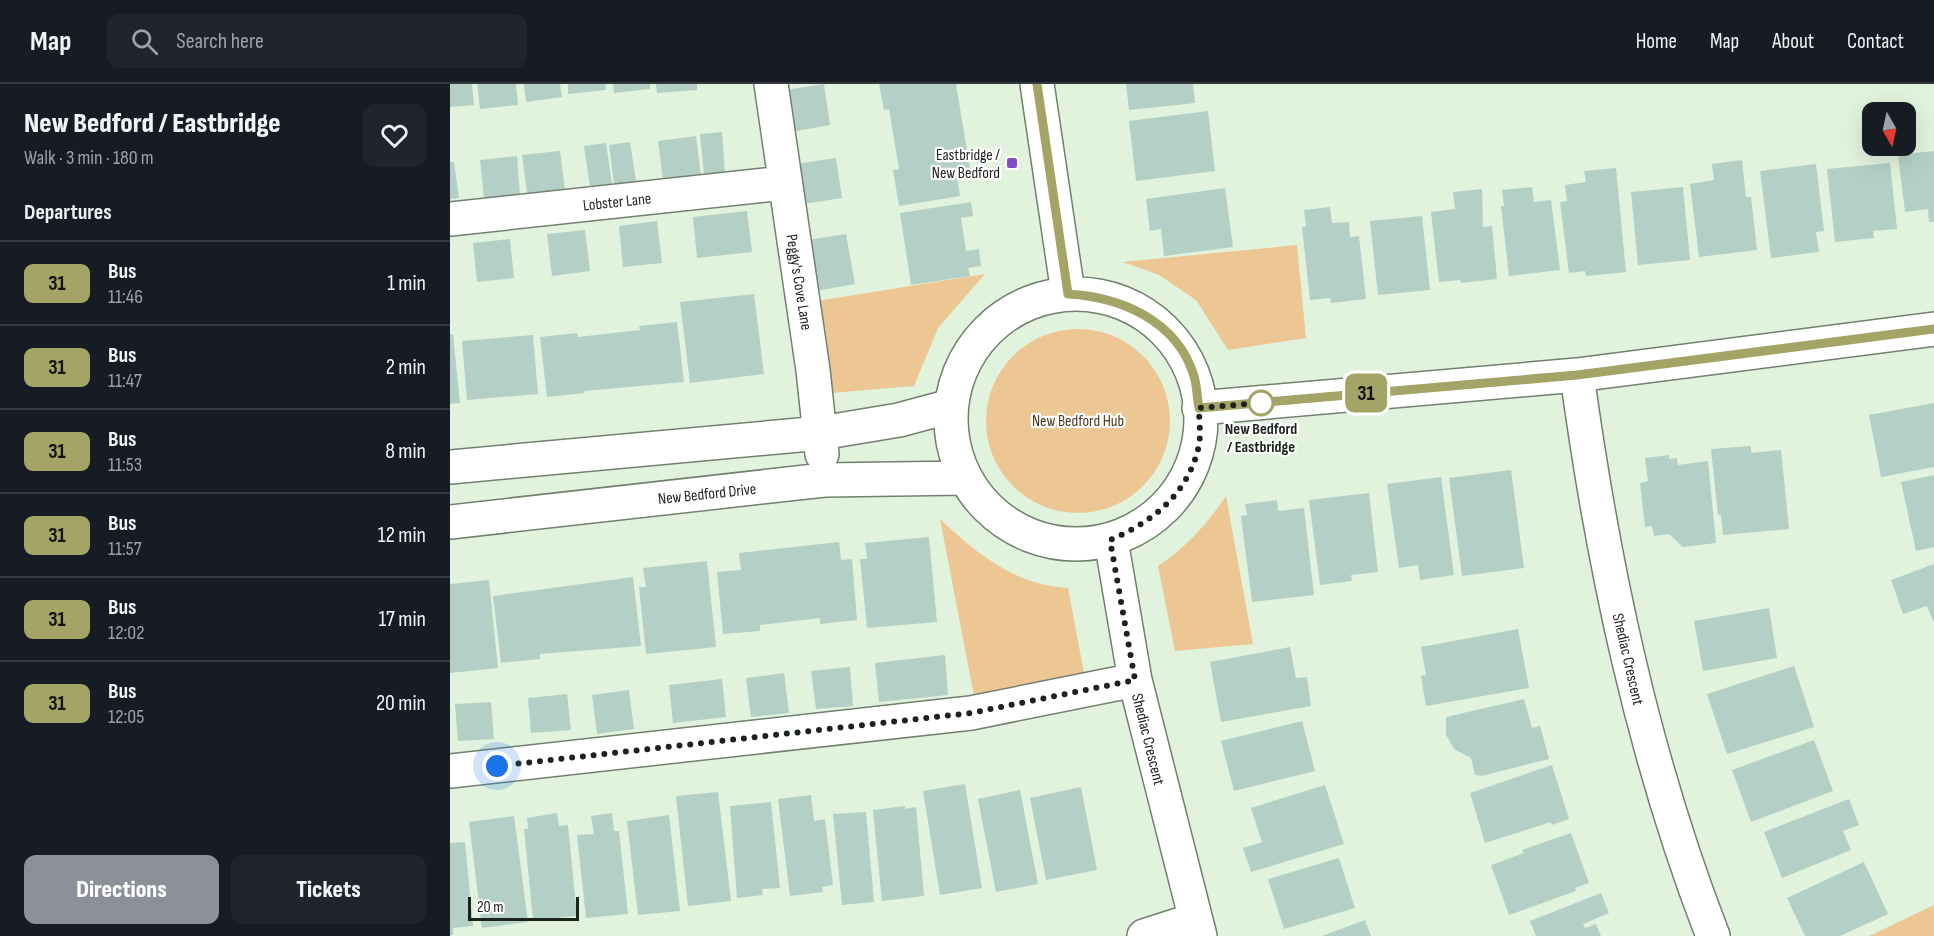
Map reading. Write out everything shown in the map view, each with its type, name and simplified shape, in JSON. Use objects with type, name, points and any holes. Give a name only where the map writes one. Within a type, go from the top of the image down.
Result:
[{"type":"street","name":"Peggy's Cove Lane","points":[[771,84],[821,433],[824,480]]},
{"type":"street","points":[[1036,84],[1068,294]]},
{"type":"street","name":"Lobster Lane","points":[[450,219],[784,183]]},
{"type":"street","points":[[1068,294],[1099,296],[1139,310],[1162,327],[1181,349],[1194,375],[1199,408],[1199,444],[1191,469],[1179,490],[1164,508],[1139,527],[1110,540],[1083,544],[1056,543],[1026,534],[998,518],[979,500],[965,478],[953,449],[951,406],[961,369],[973,346],[1002,317],[1022,305],[1045,297],[1068,294]]},
{"type":"street","points":[[1199,408],[1577,375],[1934,329]]},
{"type":"street","name":"Shediac Crescent","points":[[1577,375],[1593,485],[1637,694],[1664,791],[1713,936]]},
{"type":"street","points":[[450,467],[821,433],[899,420],[951,406]]},
{"type":"street","name":"New Bedford Drive","points":[[450,522],[824,480],[965,478]]},
{"type":"street","name":"Shediac Crescent","points":[[1110,540],[1135,680],[1197,928]]},
{"type":"street","points":[[450,771],[971,713],[1135,680]]},
{"type":"street","points":[[1144,936],[1197,928]]},
{"type":"green space","points":[[1297,245],[1306,338],[1228,350],[1196,300],[1159,275],[1123,262]]},
{"type":"green space","points":[[985,274],[938,328],[914,386],[831,393],[817,301]]},
{"type":"green space","name":"New Bedford Hub","points":[[1078,329],[1113,336],[1143,356],[1163,386],[1170,421],[1163,456],[1143,486],[1113,506],[1078,513],[1043,506],[1013,486],[993,456],[986,421],[993,386],[1013,356],[1043,336]]},
{"type":"green space","points":[[1226,496],[1253,644],[1175,651],[1158,566],[1195,535]]},
{"type":"green space","points":[[940,519],[998,566],[1031,581],[1068,588],[1084,673],[975,701]]},
{"type":"green space","points":[[1934,905],[1934,936],[1869,936]]},
{"type":"building","points":[[450,84],[472,84],[474,105],[450,107]]},
{"type":"building","points":[[477,84],[516,84],[518,105],[480,109]]},
{"type":"building","points":[[524,84],[560,84],[562,97],[526,102]]},
{"type":"building","points":[[568,84],[605,84],[606,90],[568,94]]},
{"type":"building","points":[[613,84],[650,84],[650,89],[614,93]]},
{"type":"building","points":[[656,84],[697,84],[697,90],[657,93]]},
{"type":"building","points":[[824,84],[830,125],[791,132],[785,90]]},
{"type":"building","points":[[879,84],[956,84],[971,174],[957,176],[960,196],[899,206],[893,170],[899,169],[889,109],[884,110]]},
{"type":"building","points":[[1126,84],[1193,84],[1195,103],[1129,110]]},
{"type":"building","points":[[1208,111],[1215,171],[1136,181],[1129,121]]},
{"type":"building","points":[[722,132],[725,173],[704,174],[700,134]]},
{"type":"building","points":[[696,136],[701,176],[663,180],[658,141]]},
{"type":"building","points":[[630,142],[636,181],[614,184],[609,145]]},
{"type":"building","points":[[606,143],[612,184],[590,187],[584,146]]},
{"type":"building","points":[[560,151],[565,190],[527,194],[522,155]]},
{"type":"building","points":[[1934,151],[1934,222],[1929,222],[1928,209],[1905,212],[1898,156],[1916,156],[1916,153]]},
{"type":"building","points":[[517,156],[520,196],[484,199],[480,160]]},
{"type":"building","points":[[836,158],[842,198],[803,204],[796,164]]},
{"type":"building","points":[[1742,160],[1746,197],[1751,197],[1757,250],[1699,257],[1690,184],[1714,180],[1712,164]]},
{"type":"building","points":[[450,162],[454,162],[459,198],[450,199]]},
{"type":"building","points":[[1890,163],[1897,229],[1873,231],[1874,238],[1835,242],[1827,169]]},
{"type":"building","points":[[1816,164],[1824,231],[1816,232],[1819,252],[1771,258],[1760,171]]},
{"type":"building","points":[[1616,168],[1626,272],[1586,276],[1585,271],[1569,273],[1560,202],[1567,201],[1565,185],[1586,182],[1584,171]]},
{"type":"building","points":[[1532,187],[1534,202],[1551,200],[1560,270],[1509,276],[1501,206],[1504,206],[1502,190]]},
{"type":"building","points":[[1683,187],[1690,260],[1638,265],[1631,192]]},
{"type":"building","points":[[1225,188],[1233,247],[1164,256],[1161,229],[1150,231],[1146,199]]},
{"type":"building","points":[[1482,189],[1483,227],[1492,226],[1497,279],[1461,283],[1460,280],[1439,282],[1431,212],[1455,209],[1453,192]]},
{"type":"building","points":[[971,202],[973,216],[961,218],[966,251],[979,249],[981,266],[968,268],[970,276],[911,285],[900,213]]},
{"type":"building","points":[[1330,207],[1332,223],[1349,222],[1350,237],[1359,236],[1366,299],[1331,303],[1330,298],[1310,300],[1302,227],[1306,226],[1304,210]]},
{"type":"building","points":[[747,211],[752,252],[697,258],[693,217]]},
{"type":"building","points":[[1422,216],[1430,290],[1378,295],[1370,221]]},
{"type":"building","points":[[657,221],[662,263],[623,267],[619,226]]},
{"type":"building","points":[[585,230],[590,271],[552,276],[547,234]]},
{"type":"building","points":[[846,234],[855,284],[816,291],[807,240]]},
{"type":"building","points":[[510,239],[514,278],[477,282],[473,243]]},
{"type":"building","points":[[754,294],[764,374],[690,383],[680,302]]},
{"type":"building","points":[[677,322],[684,382],[584,391],[584,393],[547,397],[540,337],[577,333],[578,337],[640,330],[639,326]]},
{"type":"building","points":[[450,334],[453,334],[460,403],[450,404]]},
{"type":"building","points":[[533,335],[538,394],[467,400],[462,341]]},
{"type":"building","points":[[1934,403],[1934,467],[1881,477],[1869,415]]},
{"type":"building","points":[[1751,446],[1751,453],[1781,450],[1789,529],[1723,535],[1721,515],[1718,515],[1711,449]]},
{"type":"building","points":[[1669,455],[1669,459],[1677,458],[1678,465],[1708,461],[1716,543],[1683,547],[1669,534],[1654,536],[1652,526],[1645,527],[1640,483],[1648,481],[1645,458]]},
{"type":"building","points":[[1511,470],[1524,568],[1462,576],[1449,478]]},
{"type":"building","points":[[1934,475],[1934,547],[1916,551],[1901,482]]},
{"type":"building","points":[[1441,477],[1454,575],[1420,580],[1418,565],[1399,568],[1387,484]]},
{"type":"building","points":[[1369,493],[1378,572],[1351,575],[1352,581],[1320,585],[1309,500]]},
{"type":"building","points":[[1277,500],[1278,511],[1304,508],[1314,595],[1252,602],[1241,516],[1247,515],[1245,504]]},
{"type":"building","points":[[929,537],[937,622],[867,628],[860,559],[867,559],[865,543]]},
{"type":"building","points":[[839,542],[841,560],[852,559],[857,620],[820,624],[820,618],[760,625],[760,631],[723,634],[717,572],[741,570],[739,553]]},
{"type":"building","points":[[707,561],[716,647],[646,654],[639,587],[646,587],[643,568]]},
{"type":"building","points":[[1934,564],[1934,623],[1927,606],[1903,614],[1891,580]]},
{"type":"building","points":[[633,577],[641,646],[540,654],[540,659],[501,663],[493,596]]},
{"type":"building","points":[[489,580],[498,668],[450,673],[450,584]]},
{"type":"building","points":[[1769,608],[1777,658],[1703,671],[1694,621]]},
{"type":"building","points":[[1518,629],[1529,688],[1426,706],[1421,676],[1426,675],[1421,647]]},
{"type":"building","points":[[1290,647],[1296,678],[1307,677],[1311,706],[1221,722],[1210,662]]},
{"type":"building","points":[[945,655],[948,695],[879,702],[875,663]]},
{"type":"building","points":[[1794,666],[1814,727],[1727,754],[1707,694]]},
{"type":"building","points":[[850,667],[853,706],[816,709],[811,671]]},
{"type":"building","points":[[784,673],[789,713],[751,717],[746,678]]},
{"type":"building","points":[[722,679],[726,717],[673,723],[669,685]]},
{"type":"building","points":[[629,690],[634,729],[597,734],[592,695]]},
{"type":"building","points":[[567,694],[571,730],[531,733],[528,698]]},
{"type":"building","points":[[1524,699],[1532,728],[1540,726],[1549,759],[1482,776],[1475,775],[1471,758],[1454,749],[1446,735],[1446,717]]},
{"type":"building","points":[[491,702],[494,739],[458,741],[455,704]]},
{"type":"building","points":[[1302,721],[1315,771],[1234,791],[1221,741]]},
{"type":"building","points":[[1814,740],[1833,791],[1751,822],[1732,770]]},
{"type":"building","points":[[1552,765],[1569,819],[1552,825],[1551,822],[1485,843],[1470,793]]},
{"type":"building","points":[[965,784],[982,888],[940,895],[923,791]]},
{"type":"building","points":[[1325,785],[1344,844],[1251,872],[1243,848],[1262,842],[1251,808]]},
{"type":"building","points":[[1081,787],[1097,870],[1046,880],[1030,798]]},
{"type":"building","points":[[1020,790],[1038,884],[996,892],[978,799]]},
{"type":"building","points":[[718,792],[731,901],[688,906],[676,796]]},
{"type":"building","points":[[811,795],[814,821],[825,819],[833,885],[822,887],[823,892],[790,896],[778,799]]},
{"type":"building","points":[[1849,799],[1859,825],[1843,831],[1851,850],[1782,878],[1764,832]]},
{"type":"building","points":[[771,802],[780,888],[762,889],[763,895],[737,898],[730,806]]},
{"type":"building","points":[[905,806],[905,809],[916,807],[924,896],[882,901],[873,810]]},
{"type":"building","points":[[866,812],[874,902],[842,905],[833,814]]},
{"type":"building","points":[[557,813],[559,826],[568,825],[577,916],[533,920],[524,829],[528,829],[527,818]]},
{"type":"building","points":[[612,813],[614,831],[619,831],[628,914],[586,918],[577,835],[594,834],[591,816]]},
{"type":"building","points":[[669,815],[680,911],[638,915],[627,821]]},
{"type":"building","points":[[514,816],[528,922],[482,928],[469,822]]},
{"type":"building","points":[[1571,833],[1589,883],[1575,888],[1576,891],[1509,915],[1491,865],[1524,853],[1522,850]]},
{"type":"building","points":[[465,842],[473,926],[453,928],[453,935],[450,935],[450,843]]},
{"type":"building","points":[[1339,858],[1355,908],[1284,929],[1268,879]]},
{"type":"building","points":[[1864,862],[1888,914],[1840,936],[1805,936],[1787,898]]},
{"type":"building","points":[[1601,893],[1609,913],[1583,924],[1585,928],[1596,924],[1601,936],[1536,936],[1530,921]]},
{"type":"building","points":[[1365,920],[1371,936],[1322,936]]},
{"type":"bus line","name":"31","points":[[1037,84],[1068,294],[1099,296],[1139,310],[1162,327],[1181,349],[1194,375],[1199,408],[1577,375],[1934,329]]},
{"type":"place","name":"Eastbridge / New Bedford","points":[[1012,163]]},
{"type":"place","name":"New Bedford / Eastbridge","points":[[1261,403]]},
{"type":"route","points":[[497,766],[971,713],[1135,680],[1110,540],[1139,527],[1164,508],[1179,490],[1191,469],[1199,444],[1199,408],[1261,403]]}]
